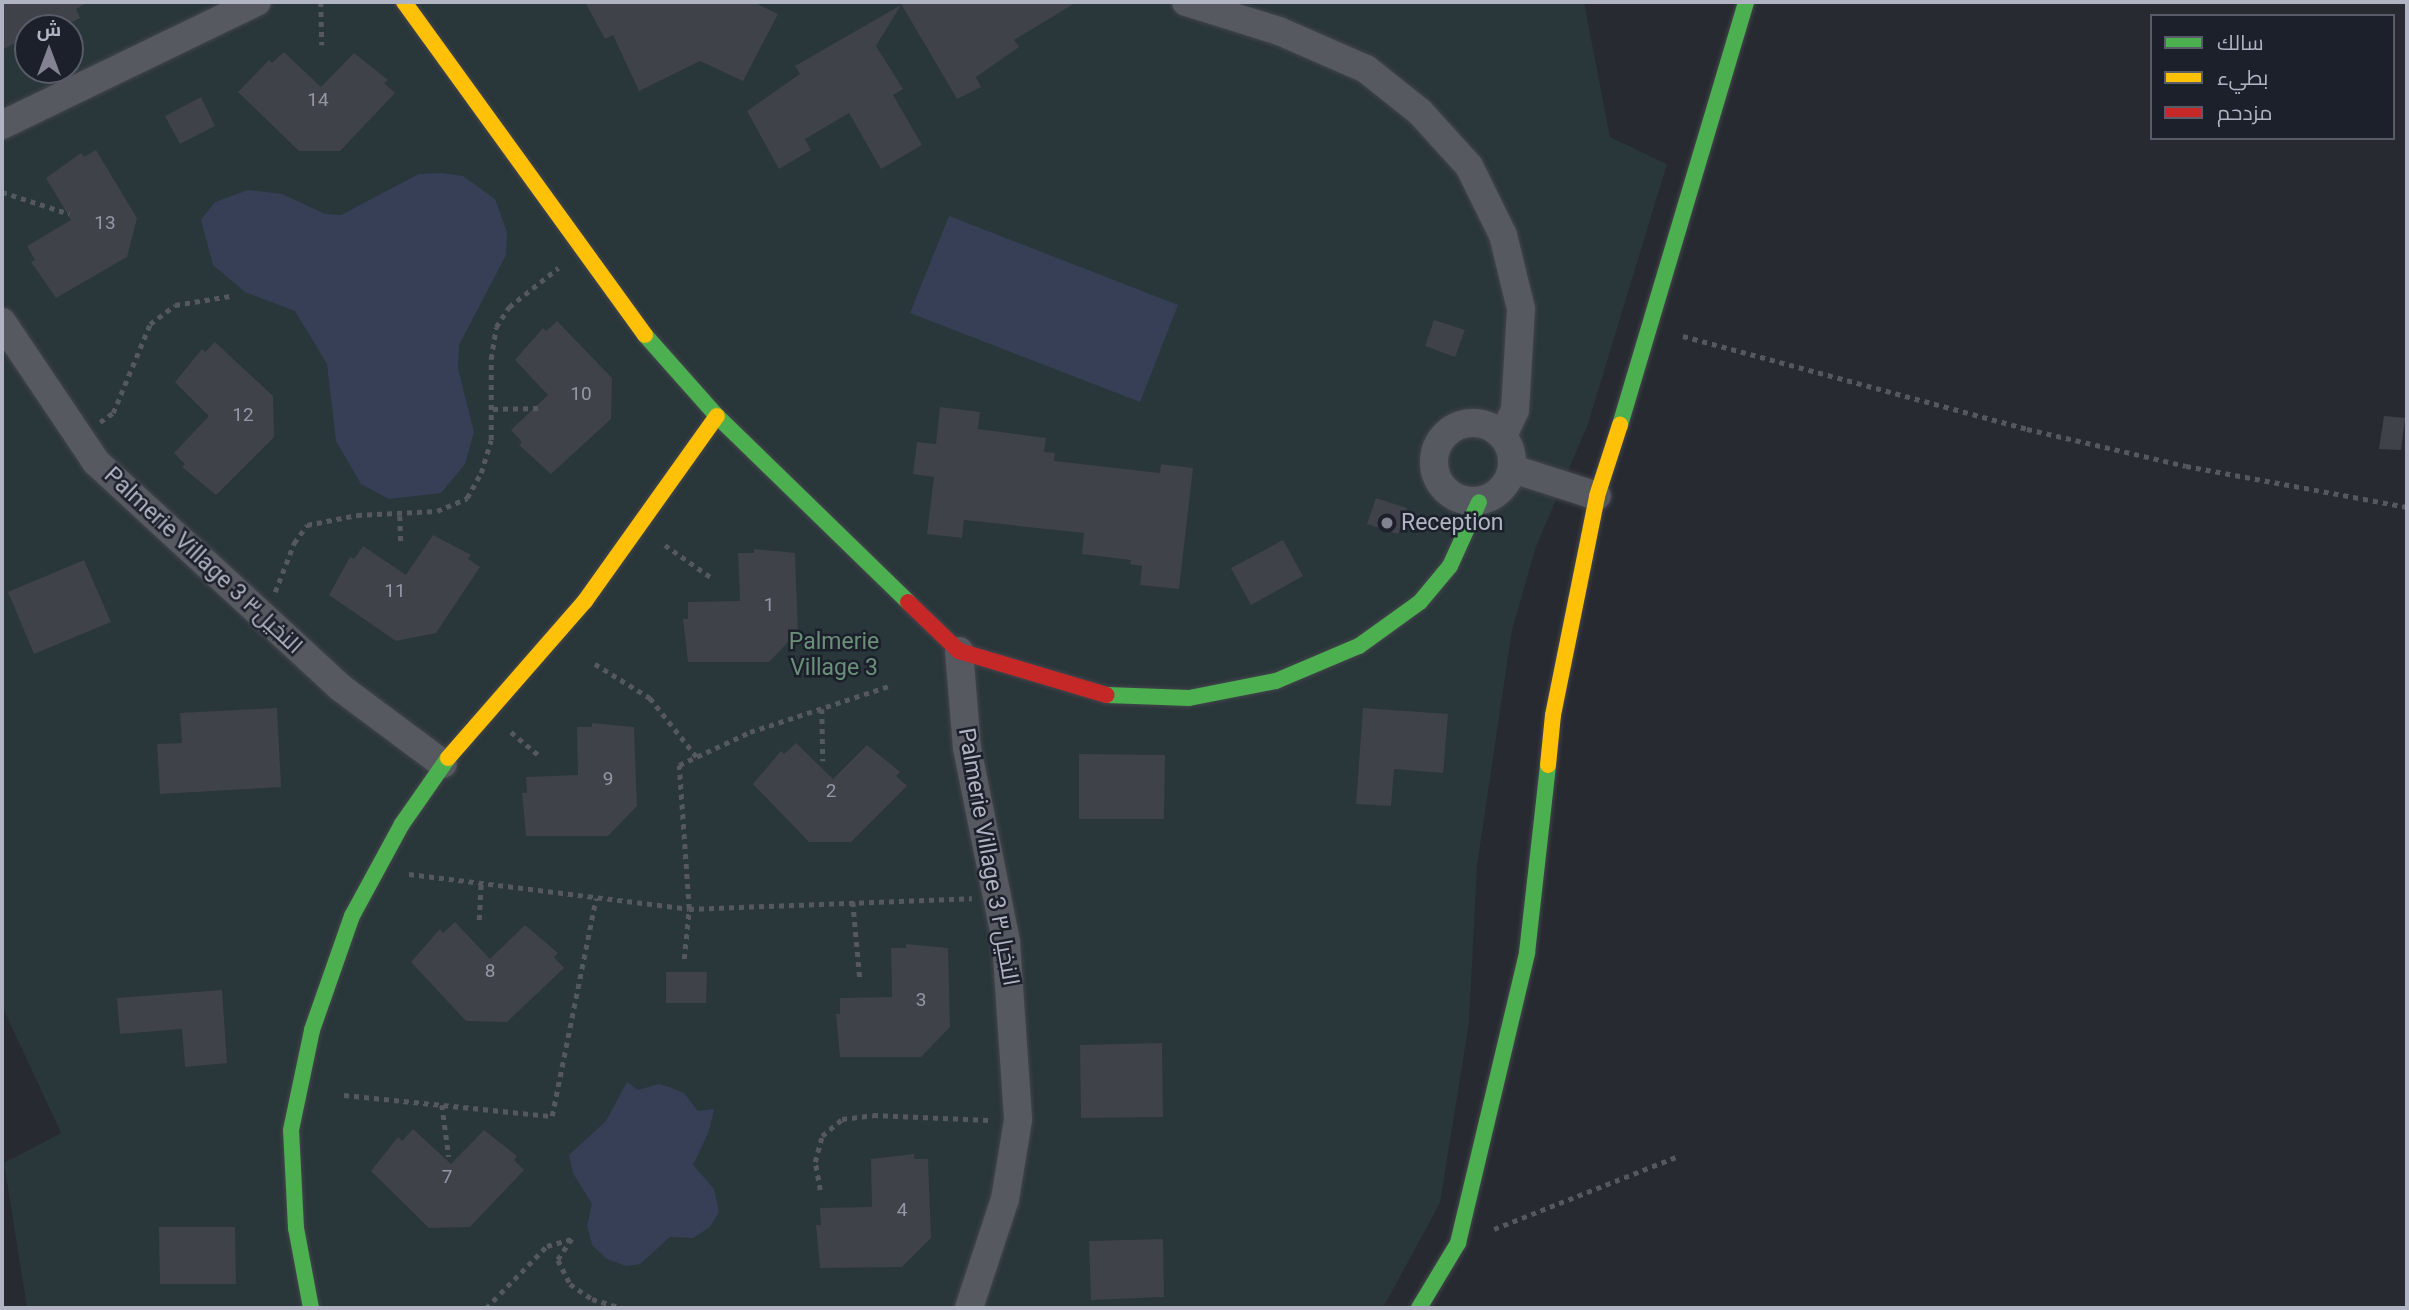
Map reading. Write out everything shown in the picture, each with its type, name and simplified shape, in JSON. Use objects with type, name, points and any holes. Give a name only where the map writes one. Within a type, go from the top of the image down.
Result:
[{"type":"street","points":[[2,125],[257,2]]},
{"type":"street","points":[[404,2],[642,333],[717,416],[959,652],[1104,695],[1189,698],[1276,681],[1359,646],[1420,602],[1450,566],[1479,502]]},
{"type":"street","points":[[1186,2],[1279,31],[1366,69],[1420,112],[1469,166],[1503,236],[1521,309],[1515,410],[1503,436]]},
{"type":"street","points":[[1419,1308],[1458,1243],[1527,953],[1553,715],[1597,496],[1652,327],[1746,2]]},
{"type":"street","name":"Palmerie Village 3 النخيل٣","points":[[2,322],[96,462],[341,688],[443,764]]},
{"type":"street","points":[[311,1308],[296,1228],[291,1130],[312,1030],[352,916],[377,870],[443,764],[585,601],[717,416]]},
{"type":"street","points":[[1474,423],[1503,436],[1512,452],[1513,469],[1501,491],[1479,502],[1462,501],[1437,480],[1436,449],[1444,435],[1474,423]]},
{"type":"street","points":[[1513,469],[1597,496]]},
{"type":"street","name":"Palmerie Village 3 النخيل٣","points":[[959,652],[967,748],[1009,967],[1018,1121],[1005,1199],[969,1308]]},
{"type":"path","points":[[321,2],[322,45]]},
{"type":"path","points":[[2,192],[70,214]]},
{"type":"path","points":[[265,619],[294,543],[307,525],[357,515],[400,516],[438,511],[467,498],[491,440],[491,359],[496,327],[509,307],[566,262]]},
{"type":"path","points":[[80,438],[113,413],[150,324],[175,305],[230,296]]},
{"type":"path","points":[[1652,327],[2027,429],[2213,471],[2407,507]]},
{"type":"path","points":[[493,409],[538,408]]},
{"type":"path","points":[[400,516],[401,541]]},
{"type":"path","points":[[639,527],[712,578]]},
{"type":"path","points":[[595,664],[650,698],[697,757]]},
{"type":"path","points":[[684,959],[689,909],[679,765],[750,732],[892,685]]},
{"type":"path","points":[[822,709],[824,761]]},
{"type":"path","points":[[377,870],[689,909],[995,897]]},
{"type":"path","points":[[479,920],[481,884]]},
{"type":"path","points":[[344,1095],[552,1116],[596,898]]},
{"type":"path","points":[[853,902],[860,979]]},
{"type":"path","points":[[442,1105],[450,1157]]},
{"type":"path","points":[[820,1190],[815,1162],[821,1136],[842,1119],[873,1115],[1018,1121]]},
{"type":"path","points":[[1458,1243],[1675,1157]]},
{"type":"path","points":[[486,1308],[547,1246],[572,1239],[558,1261],[570,1284],[592,1299],[621,1308]]},
{"type":"path","points":[[693,1308],[711,1308]]},
{"type":"green space","name":"Palmerie Village 3","points":[[2,2],[1584,2],[1610,137],[1667,164],[1588,424],[1536,547],[1512,630],[1477,866],[1469,1023],[1440,1203],[1383,1308],[27,1308],[4,1163],[61,1133],[2,1006]]},
{"type":"water","points":[[419,174],[463,176],[495,199],[507,232],[506,255],[459,345],[458,369],[474,432],[465,464],[441,493],[389,499],[361,484],[336,441],[327,364],[295,311],[245,292],[213,265],[201,220],[215,202],[248,190],[282,194],[325,214],[341,215]]},
{"type":"water","points":[[949,216],[1178,305],[1140,402],[910,313]]},
{"type":"water","points":[[627,1082],[638,1090],[659,1084],[669,1087],[684,1093],[698,1111],[714,1109],[709,1131],[693,1165],[714,1189],[719,1212],[710,1227],[693,1238],[670,1237],[640,1264],[626,1266],[607,1259],[592,1245],[587,1226],[592,1204],[573,1173],[569,1155],[606,1121]]},
{"type":"building","points":[[2,2],[88,2],[76,9],[78,14],[14,14],[14,44],[2,50]]},
{"type":"building","points":[[585,2],[753,2],[778,14],[743,81],[700,61],[639,91],[613,35],[605,39]]},
{"type":"building","points":[[900,2],[1077,2],[1014,40],[1019,47],[976,77],[981,87],[957,99]]},
{"type":"building","points":[[901,5],[876,46],[903,89],[893,95],[922,145],[881,169],[849,113],[805,139],[811,150],[779,169],[747,111],[800,74],[795,66]]},
{"type":"building","points":[[284,52],[321,87],[354,53],[388,80],[384,83],[395,93],[340,151],[299,151],[238,92],[269,60],[272,63]]},
{"type":"building","points":[[201,97],[215,126],[180,144],[165,116]]},
{"type":"building","points":[[96,150],[137,218],[127,257],[56,298],[31,262],[35,260],[27,246],[71,220],[46,178],[81,153],[84,157]]},
{"type":"building","points":[[1434,320],[1465,330],[1455,357],[1425,346]]},
{"type":"building","points":[[557,321],[612,378],[611,419],[551,474],[519,445],[522,442],[511,430],[548,395],[515,360],[543,328],[546,331]]},
{"type":"building","points":[[215,342],[273,396],[274,437],[216,495],[182,467],[185,464],[174,453],[209,416],[175,382],[202,349],[205,352]]},
{"type":"building","points":[[940,407],[980,412],[978,429],[1046,438],[1044,452],[1055,453],[1054,461],[1160,473],[1161,464],[1193,468],[1179,589],[1140,585],[1142,566],[1130,564],[1131,560],[1082,554],[1084,533],[964,520],[962,538],[927,534],[934,477],[913,474],[917,442],[936,444]]},
{"type":"building","points":[[2384,416],[2405,418],[2401,450],[2379,449]]},
{"type":"building","points":[[1376,498],[1407,508],[1398,534],[1367,524]]},
{"type":"building","points":[[433,535],[471,555],[468,559],[480,567],[436,633],[396,641],[329,595],[350,557],[354,559],[363,546],[406,575]]},
{"type":"building","points":[[1283,540],[1303,576],[1251,605],[1231,568]]},
{"type":"building","points":[[754,549],[795,553],[798,632],[769,662],[688,662],[683,619],[688,619],[688,602],[740,601],[738,553],[754,553]]},
{"type":"building","points":[[84,560],[111,622],[34,654],[8,592]]},
{"type":"building","points":[[277,708],[281,787],[160,794],[157,744],[182,743],[180,713]]},
{"type":"building","points":[[1363,708],[1448,714],[1443,773],[1394,769],[1391,806],[1356,804]]},
{"type":"building","points":[[592,723],[634,727],[637,806],[608,836],[526,836],[522,793],[527,793],[526,777],[578,775],[577,727],[592,727]]},
{"type":"building","points":[[796,743],[833,779],[867,745],[900,772],[896,776],[907,786],[851,842],[809,842],[753,784],[781,751],[784,754]]},
{"type":"building","points":[[1079,754],[1165,755],[1164,819],[1079,819]]},
{"type":"building","points":[[455,922],[490,959],[525,925],[558,953],[554,957],[564,968],[507,1022],[466,1021],[411,962],[440,929],[443,933]]},
{"type":"building","points":[[906,944],[948,948],[950,1027],[921,1057],[840,1057],[836,1014],[840,1014],[840,998],[892,997],[891,948],[906,948]]},
{"type":"building","points":[[666,972],[707,972],[706,1003],[666,1003]]},
{"type":"building","points":[[222,990],[227,1063],[185,1067],[182,1029],[120,1034],[117,998]]},
{"type":"building","points":[[1162,1043],[1163,1117],[1081,1118],[1080,1045]]},
{"type":"building","points":[[413,1129],[451,1164],[484,1130],[517,1156],[514,1160],[524,1170],[470,1227],[429,1228],[371,1171],[398,1137],[402,1141]]},
{"type":"building","points":[[914,1154],[914,1159],[928,1159],[931,1238],[902,1267],[820,1268],[816,1225],[821,1225],[820,1208],[872,1207],[871,1159]]},
{"type":"building","points":[[159,1227],[235,1227],[236,1284],[160,1284]]},
{"type":"building","points":[[1163,1239],[1164,1297],[1091,1300],[1089,1241]]},
{"type":"traffic: fast","points":[[1620,425],[1746,2]]},
{"type":"traffic: fast","points":[[645,335],[717,416],[908,602]]},
{"type":"traffic: fast","points":[[1107,695],[1189,698],[1276,681],[1359,646],[1420,602],[1450,566],[1479,502]]},
{"type":"traffic: fast","points":[[311,1308],[296,1228],[291,1130],[312,1030],[352,916],[402,824],[448,758]]},
{"type":"traffic: fast","points":[[1419,1308],[1458,1243],[1527,953],[1548,765]]},
{"type":"traffic: slow","points":[[404,2],[645,335]]},
{"type":"traffic: slow","points":[[448,758],[585,601],[717,416]]},
{"type":"traffic: slow","points":[[1548,765],[1553,715],[1597,496],[1620,425]]},
{"type":"traffic: jam","points":[[908,602],[959,651],[1107,695]]},
{"type":"place","name":"Reception","points":[[1387,523]]}]
